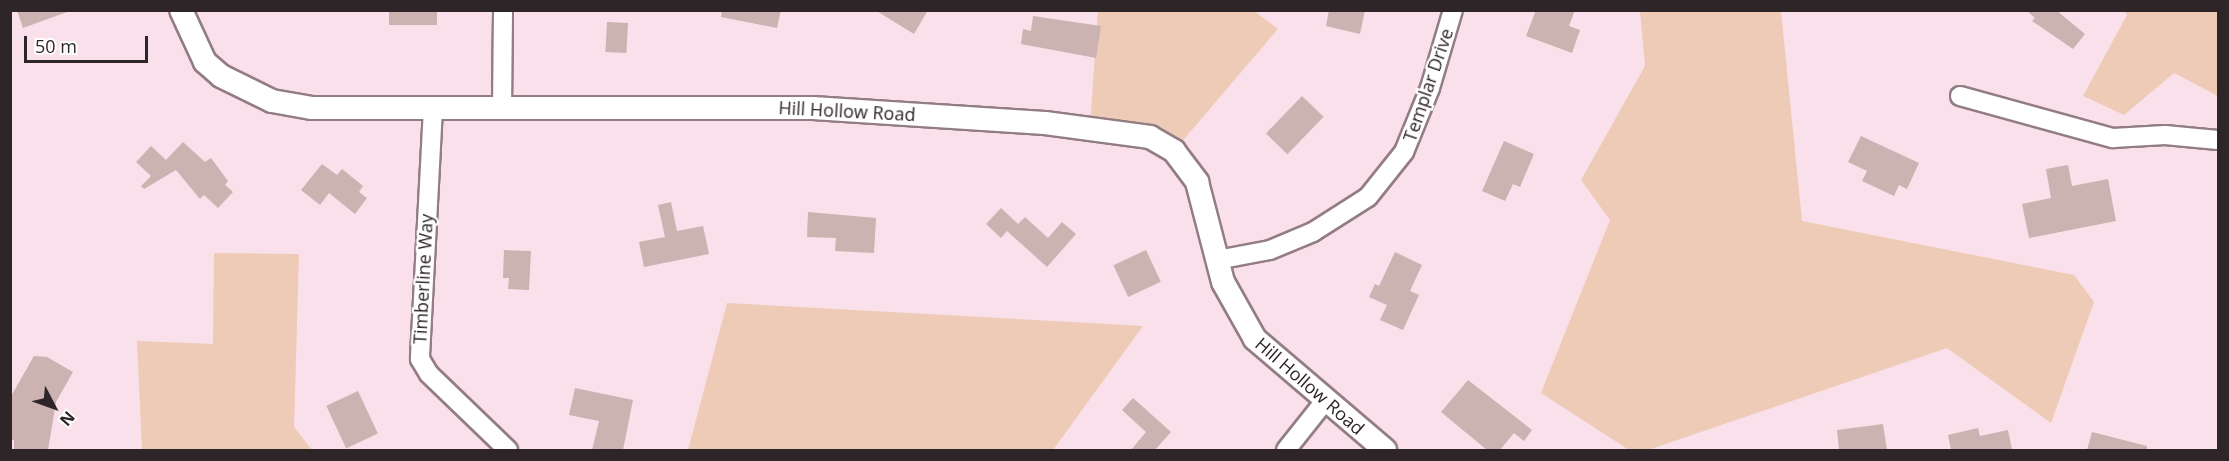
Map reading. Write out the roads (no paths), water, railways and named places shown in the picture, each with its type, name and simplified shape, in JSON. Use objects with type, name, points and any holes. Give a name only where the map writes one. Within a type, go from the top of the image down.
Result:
[{"type":"street","name":"Hill Hollow Road","points":[[181,10],[205,62],[253,95],[312,108],[813,108],[1046,123],[1149,137],[1174,151],[1197,182],[1217,260],[1238,315],[1255,339],[1385,450]]},
{"type":"street","points":[[502,108],[503,10]]},
{"type":"street","name":"Templar Drive","points":[[1217,260],[1270,250],[1313,232],[1368,197],[1404,152],[1430,88],[1453,10]]},
{"type":"street","points":[[1960,96],[2113,138],[2166,135],[2218,140]]},
{"type":"street","name":"Timberline Way","points":[[433,108],[420,360],[429,374],[508,450]]},
{"type":"street","points":[[1286,450],[1325,401]]}]
